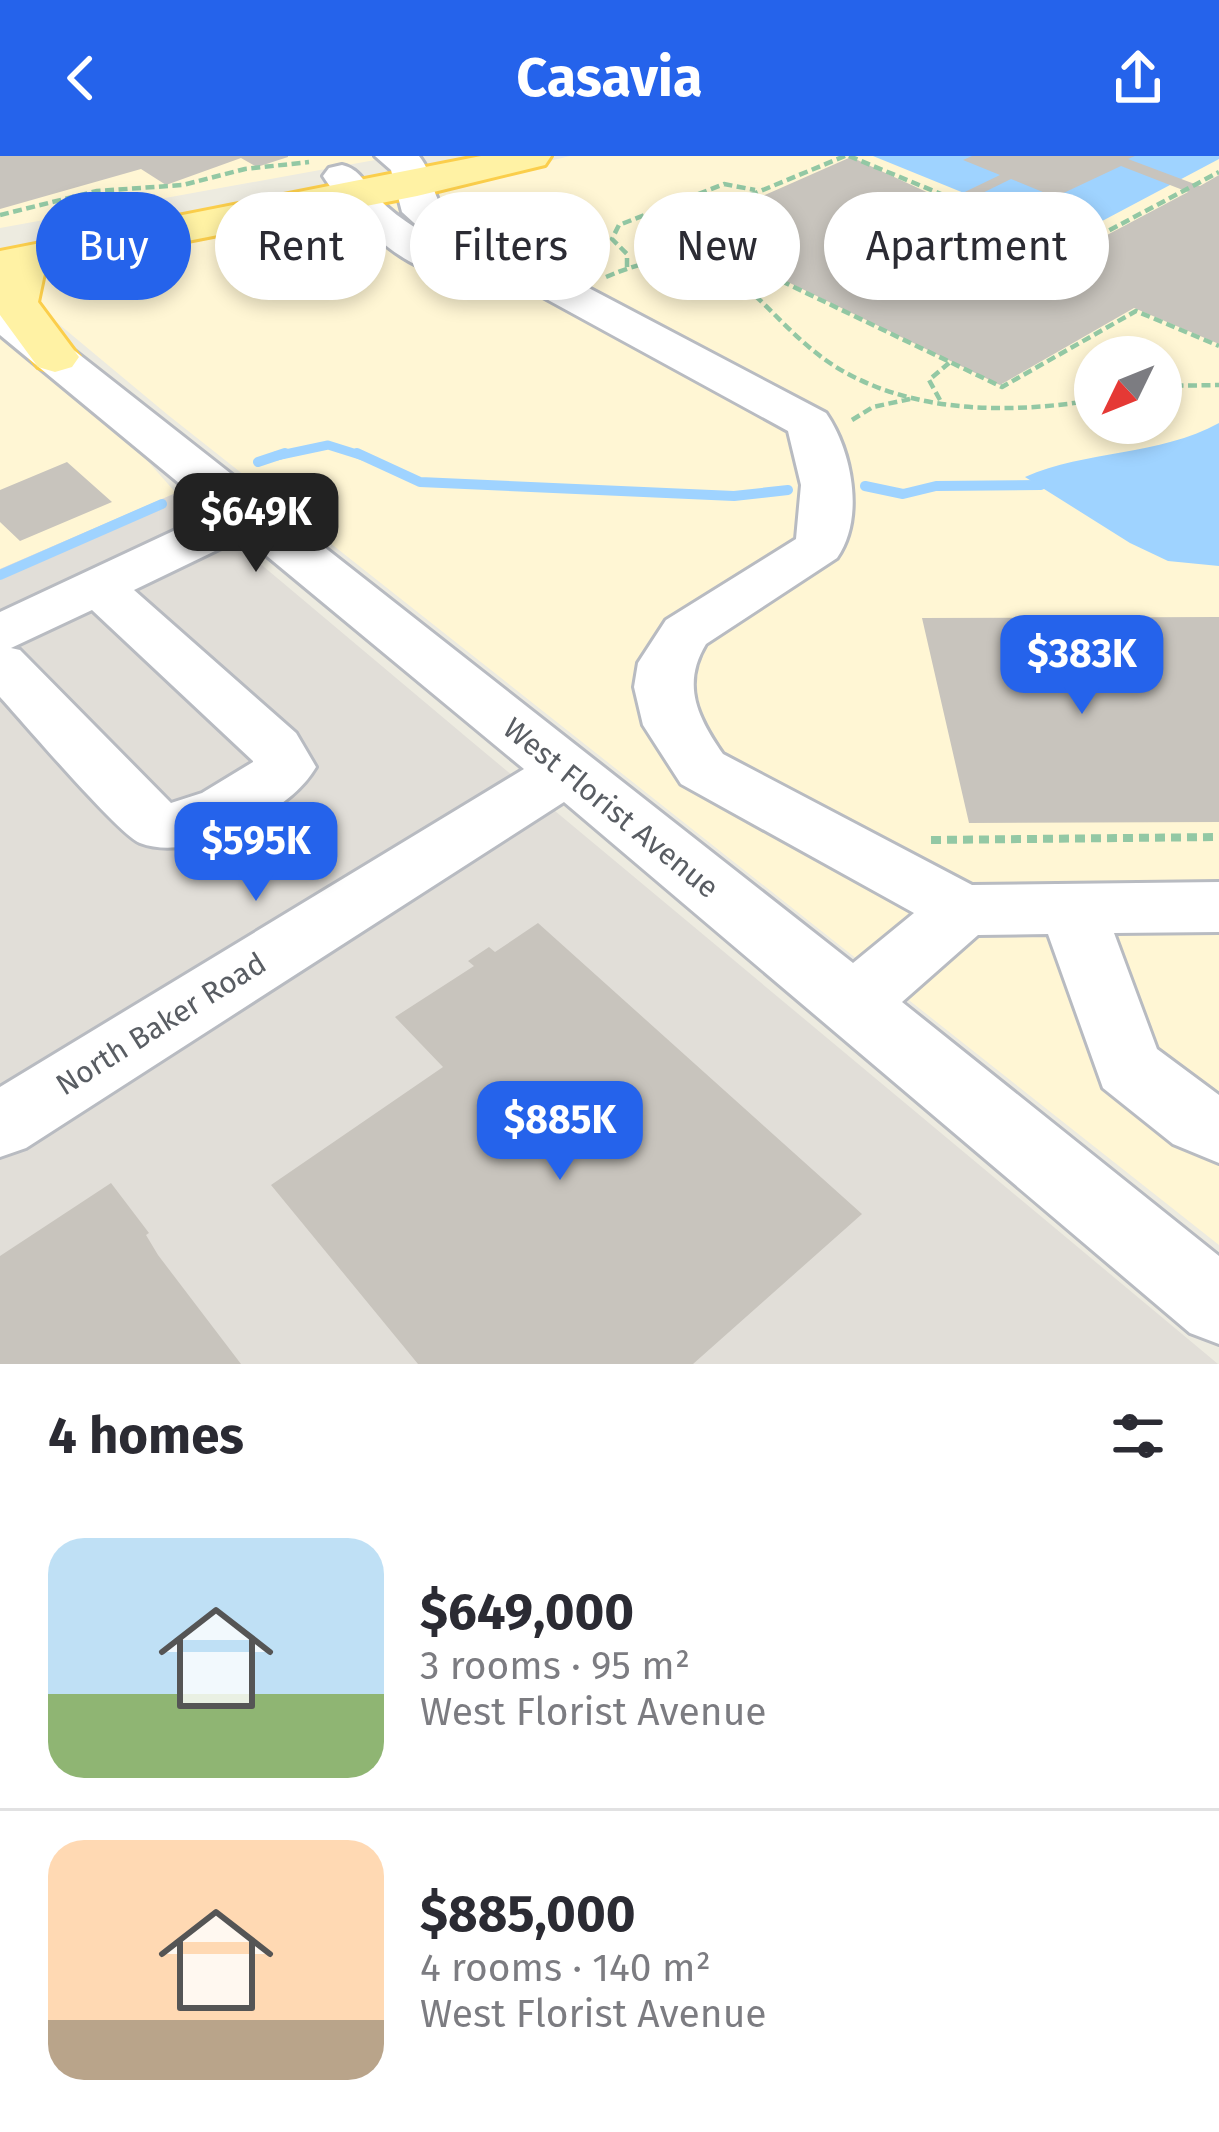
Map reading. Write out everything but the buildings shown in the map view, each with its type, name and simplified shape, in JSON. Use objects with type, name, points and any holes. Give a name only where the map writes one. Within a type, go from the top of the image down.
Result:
[{"type":"main road","points":[[20,336],[9,253],[335,178],[415,165],[531,156]]},
{"type":"street","points":[[415,165],[422,212],[438,224],[833,438]]},
{"type":"street","points":[[335,178],[392,232],[773,442],[833,438]]},
{"type":"street","name":"West Florist Avenue","points":[[20,336],[251,514],[1219,1306]]},
{"type":"street","points":[[833,438],[828,528],[819,547],[685,632],[666,663],[663,687],[672,725],[702,769],[963,910],[1219,907]]},
{"type":"street","points":[[0,633],[251,514]]},
{"type":"street","points":[[0,663],[155,825],[174,827],[196,820],[286,767],[275,748],[98,587]]},
{"type":"street","name":"North Baker Road","points":[[0,1125],[566,772]]},
{"type":"street","points":[[1072,908],[1129,1067],[1199,1122],[1219,1131]]},
{"type":"street","points":[[854,1003],[963,910]]},
{"type":"path","points":[[634,256],[612,239],[611,233],[620,225],[724,184],[756,191],[847,156],[1074,249],[1219,172]]},
{"type":"path","points":[[0,215],[97,191],[183,185],[245,169],[335,178]]},
{"type":"path","points":[[627,254],[627,267]]},
{"type":"path","points":[[800,290],[1003,387],[1136,310],[1219,346]]},
{"type":"path","points":[[941,402],[929,380],[950,362]]},
{"type":"path","points":[[1182,386],[1219,385]]},
{"type":"path","points":[[833,438],[873,407],[918,398]]},
{"type":"shaded area","points":[[0,156],[397,156],[191,193],[36,192],[36,221],[0,228]]},
{"type":"shaded area","points":[[570,156],[1219,156],[1219,1245],[168,415],[37,306],[36,300],[191,300],[191,240],[215,236],[215,300],[386,300],[386,200],[410,194],[410,300],[610,300],[610,192],[420,192]]},
{"type":"shaded area","points":[[0,313],[55,357],[176,493],[0,569]]},
{"type":"shaded area","points":[[176,493],[1218,1364],[0,1364],[0,569]]},
{"type":"water","points":[[873,156],[1219,156],[1109,217],[1109,192],[961,192]]},
{"type":"water","points":[[1219,423],[1219,566],[1168,561],[1130,543],[1025,477],[1073,462],[1182,444],[1182,439]]},
{"type":"waterway","points":[[276,456],[328,445],[363,456]]},
{"type":"waterway","points":[[276,456],[285,453]]},
{"type":"waterway","points":[[357,453],[420,482],[734,496],[788,490]]},
{"type":"waterway","points":[[258,462],[276,456]]},
{"type":"waterway","points":[[865,486],[903,494],[936,486],[1041,485]]},
{"type":"waterway","points":[[0,575],[162,504]]}]
